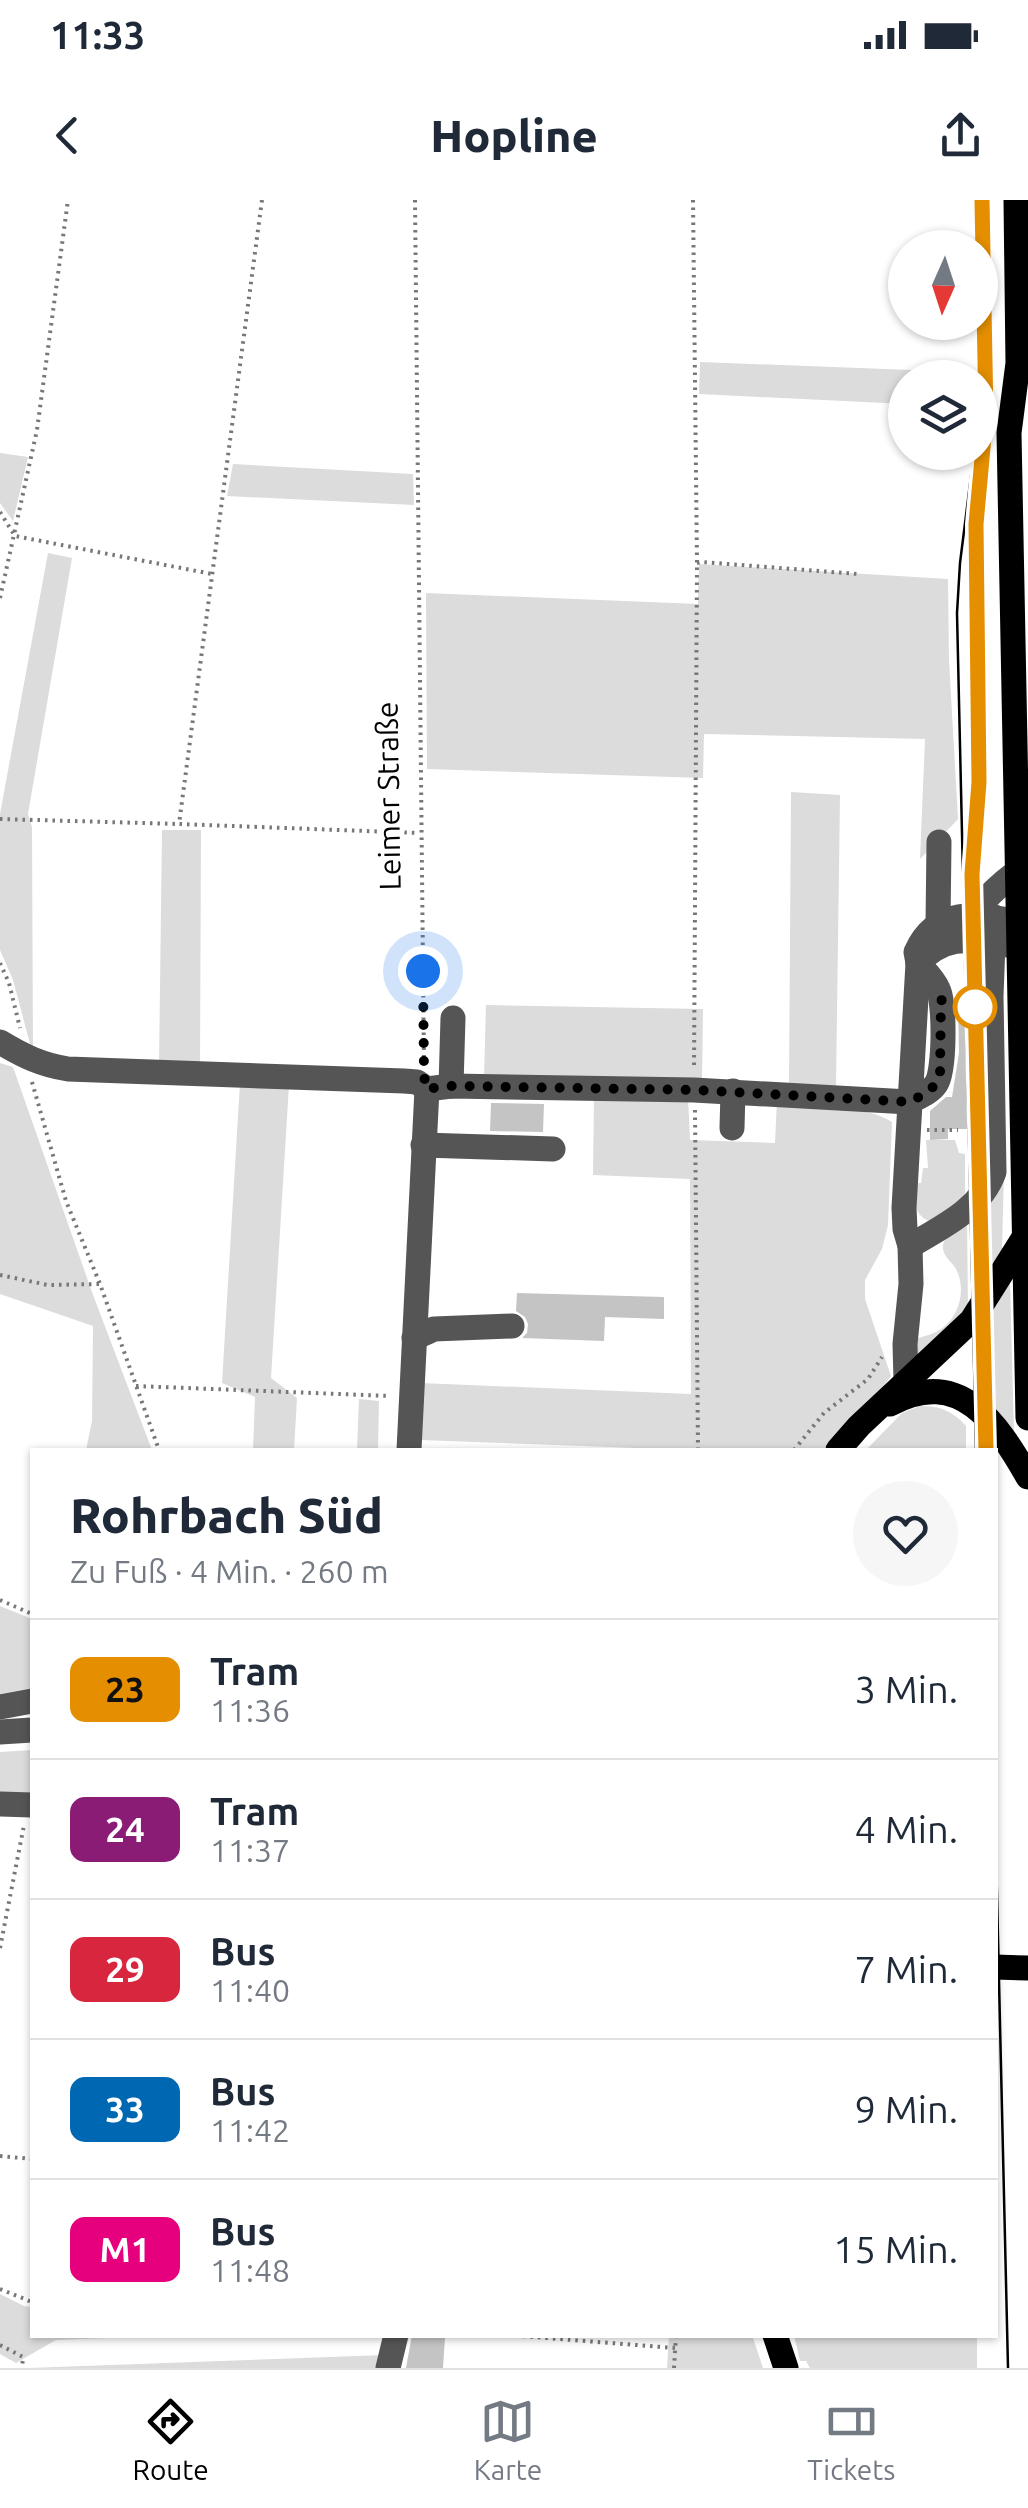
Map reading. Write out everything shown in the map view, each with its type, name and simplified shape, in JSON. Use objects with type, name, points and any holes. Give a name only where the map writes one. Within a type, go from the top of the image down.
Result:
[{"type":"main road","points":[[1016,200],[1018,363],[1009,433],[1017,872],[992,927],[1023,1239],[1028,1418]]},
{"type":"main road","points":[[1018,363],[1028,424]]},
{"type":"main road","points":[[840,1448],[972,1320],[1023,1239]]},
{"type":"main road","points":[[873,1414],[921,1392],[959,1397],[975,1406],[1005,1436],[1028,1477]]},
{"type":"main road","points":[[998,1967],[1028,1968]]},
{"type":"main road","points":[[776,2338],[786,2368]]},
{"type":"street","points":[[939,842],[992,927]]},
{"type":"street","points":[[910,1246],[955,1219],[986,1190],[994,1172],[992,927],[986,901],[1000,882],[1017,872]]},
{"type":"street","points":[[906,1381],[898,1342],[911,1284],[910,1246],[905,1230],[917,958],[925,935],[992,927]]},
{"type":"street","points":[[917,958],[951,941],[991,943]]},
{"type":"street","points":[[409,1448],[422,1144],[427,1110],[439,1087],[453,1018]]},
{"type":"street","points":[[0,1042],[45,1066],[68,1069],[404,1081],[439,1087],[694,1090],[910,1102]]},
{"type":"street","points":[[732,1128],[733,1092]]},
{"type":"street","points":[[422,1144],[553,1148]]},
{"type":"street","points":[[414,1338],[434,1329],[512,1326]]},
{"type":"street","points":[[0,1707],[30,1701]]},
{"type":"street","points":[[0,1732],[30,1730]]},
{"type":"street","points":[[0,1804],[30,1804]]},
{"type":"street","points":[[388,2368],[395,2338]]},
{"type":"path","points":[[0,598],[37,430],[68,200]]},
{"type":"path","points":[[178,824],[262,200]]},
{"type":"path","name":"Leimer Straße","points":[[414,200],[424,1075],[439,1087]]},
{"type":"path","points":[[693,200],[698,1448]]},
{"type":"path","points":[[0,512],[14,536],[212,574]]},
{"type":"path","points":[[697,563],[858,574]]},
{"type":"path","points":[[0,820],[420,833]]},
{"type":"path","points":[[0,963],[12,994],[66,1202],[100,1284],[158,1448]]},
{"type":"path","points":[[908,1130],[958,1130]]},
{"type":"path","points":[[0,1276],[48,1285],[100,1284]]},
{"type":"path","points":[[796,1448],[824,1413],[868,1379],[898,1342]]},
{"type":"path","points":[[136,1386],[382,1395],[410,1400]]},
{"type":"path","points":[[0,1600],[30,1613]]},
{"type":"path","points":[[0,1948],[30,1804]]},
{"type":"path","points":[[0,2156],[30,2159]]},
{"type":"path","points":[[0,2289],[30,2301]]},
{"type":"path","points":[[547,2338],[675,2348]]},
{"type":"path","points":[[674,2368],[676,2338]]},
{"type":"path","points":[[0,2346],[23,2357],[22,2368]]},
{"type":"shaded area","points":[[700,362],[888,369],[888,403],[699,394]]},
{"type":"shaded area","points":[[0,453],[28,457],[13,521],[0,503]]},
{"type":"shaded area","points":[[233,464],[413,474],[414,505],[227,496]]},
{"type":"shaded area","points":[[48,553],[72,558],[28,814],[32,827],[33,1055],[13,980],[0,950],[0,814]]},
{"type":"shaded area","points":[[699,564],[948,579],[958,819],[920,859],[925,739],[704,734],[703,778],[427,769],[426,593],[698,604]]},
{"type":"shaded area","points":[[791,792],[840,795],[836,1087],[789,1086]]},
{"type":"shaded area","points":[[162,830],[201,830],[200,1069],[159,1067]]},
{"type":"shaded area","points":[[486,1005],[703,1009],[702,1083],[484,1078]]},
{"type":"shaded area","points":[[0,1063],[13,1067],[151,1448],[86,1448],[92,1421],[93,1326],[0,1294]]},
{"type":"shaded area","points":[[240,1083],[289,1085],[271,1378],[297,1398],[294,1448],[253,1448],[255,1397],[222,1383]]},
{"type":"shaded area","points":[[594,1097],[688,1098],[690,1140],[775,1143],[777,1100],[854,1109],[892,1122],[888,1225],[882,1249],[865,1280],[865,1299],[891,1376],[826,1448],[636,1448],[420,1440],[421,1383],[691,1394],[690,1179],[593,1175]]},
{"type":"shaded area","points":[[926,1140],[955,1140],[959,1153],[965,1154],[965,1199],[929,1221],[917,1210],[915,1200],[916,1183],[921,1183],[923,1168],[928,1168]]},
{"type":"shaded area","points":[[1004,1170],[1002,1250],[985,1286],[983,1204]]},
{"type":"shaded area","points":[[967,1219],[968,1308],[917,1358],[916,1339],[945,1326],[956,1312],[961,1286],[943,1244]]},
{"type":"shaded area","points":[[1010,1281],[1014,1434],[987,1408],[985,1317]]},
{"type":"shaded area","points":[[359,1399],[379,1401],[378,1448],[357,1448]]},
{"type":"shaded area","points":[[920,1406],[946,1410],[966,1426],[966,1448],[868,1448],[902,1413]]},
{"type":"shaded area","points":[[0,1606],[30,1618],[30,1688],[0,1694]]},
{"type":"shaded area","points":[[30,1750],[30,1799],[0,1797],[0,1752]]},
{"type":"shaded area","points":[[0,2294],[30,2307],[30,2338],[106,2338],[56,2340],[16,2363],[0,2354]]},
{"type":"shaded area","points":[[669,2338],[753,2338],[763,2368],[667,2368]]},
{"type":"shaded area","points":[[795,2338],[977,2338],[977,2368],[810,2368],[806,2361],[800,2361]]},
{"type":"shaded area","points":[[385,2355],[382,2368],[29,2368]]},
{"type":"building","points":[[975,1003],[977,1129],[948,1129],[948,1139],[930,1140],[930,1111],[946,1097],[952,1097],[959,1053],[958,1004]]},
{"type":"building","points":[[491,1103],[544,1104],[543,1132],[490,1131]]},
{"type":"building","points":[[517,1293],[664,1297],[664,1319],[605,1317],[604,1341],[522,1338],[528,1324],[516,1311]]},
{"type":"building","points":[[411,2338],[445,2338],[443,2368],[406,2368]]},
{"type":"tram line","points":[[982,200],[986,415],[982,472]]},
{"type":"tram line","name":"23","points":[[982,200],[986,415],[976,524],[979,782],[972,874],[986,1448]]},
{"type":"tram line","points":[[972,470],[957,613],[976,1448]]},
{"type":"tram line","points":[[974,838],[979,783],[976,534]]},
{"type":"tram line","points":[[998,1938],[1008,2368]]},
{"type":"route","points":[[423,971],[426,1089],[451,1086],[694,1090],[910,1102],[931,1090],[940,1075],[941,1000],[975,1007]]}]
